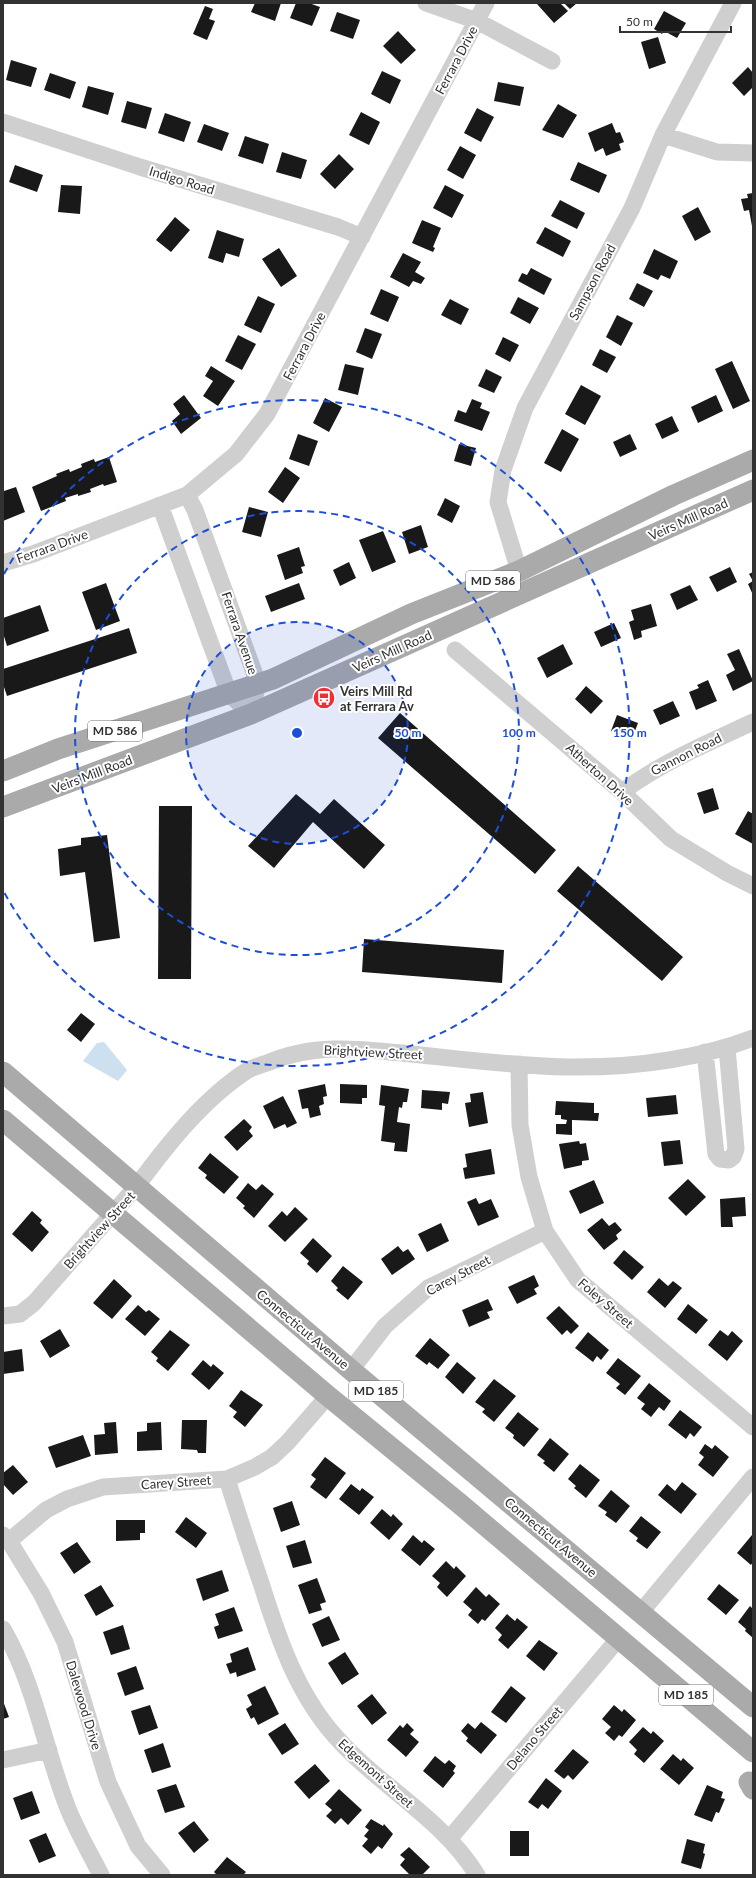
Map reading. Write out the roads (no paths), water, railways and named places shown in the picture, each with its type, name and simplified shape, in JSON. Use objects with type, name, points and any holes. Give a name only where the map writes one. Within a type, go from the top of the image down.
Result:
[{"type":"main road","name":"Veirs Mill Road","points":[[3,771],[58,749],[272,679],[411,614],[519,571],[674,495],[753,460]]},
{"type":"main road","name":"Veirs Mill Road","points":[[3,807],[251,714],[753,490]]},
{"type":"main road","points":[[3,764],[58,749]]},
{"type":"main road","name":"Connecticut Avenue","points":[[3,1072],[351,1370],[753,1707]]},
{"type":"main road","name":"MD 185","points":[[3,1120],[328,1396],[466,1509],[753,1752]]},
{"type":"street","points":[[426,3],[477,21],[552,61]]},
{"type":"street","name":"Ferrara Drive","points":[[3,563],[33,554],[187,495],[236,454],[267,414],[486,3]]},
{"type":"street","name":"Sampson Road","points":[[519,571],[498,502],[504,470],[525,408],[632,208],[663,135],[732,3]]},
{"type":"street","name":"Indigo Road","points":[[3,122],[147,169],[338,227],[362,236]]},
{"type":"street","points":[[663,135],[717,152],[753,153]]},
{"type":"street","name":"Ferrara Avenue","points":[[187,495],[195,510],[258,683],[251,714]]},
{"type":"street","points":[[160,505],[229,694],[251,714]]},
{"type":"street","name":"Atherton Drive","points":[[455,650],[622,792],[671,839],[727,873],[753,886]]},
{"type":"street","name":"Gannon Road","points":[[622,792],[644,776],[694,749],[753,722]]},
{"type":"street","name":"Brightview Street","points":[[3,1316],[20,1314],[34,1303],[136,1187],[205,1104],[249,1070],[285,1055],[318,1049],[357,1049],[567,1067],[646,1063],[727,1048],[753,1038]]},
{"type":"street","points":[[705,1052],[716,1154],[720,1159],[729,1160],[736,1154],[736,1149],[727,1048]]},
{"type":"street","name":"Foley Street","points":[[519,1064],[521,1132],[529,1177],[545,1231],[578,1280],[753,1427]]},
{"type":"street","name":"Carey Street","points":[[351,1370],[385,1326],[428,1288],[545,1231]]},
{"type":"street","name":"Carey Street","points":[[6,1538],[46,1510],[67,1498],[103,1487],[227,1479],[255,1467],[272,1457],[287,1443],[328,1396]]},
{"type":"street","points":[[641,1612],[753,1477]]},
{"type":"street","name":"Edgemont Street","points":[[227,1479],[279,1639],[305,1695],[334,1736],[359,1762],[450,1838],[477,1875]]},
{"type":"street","name":"Dalewood Drive","points":[[6,1538],[41,1593],[65,1642],[108,1782],[138,1846],[162,1875]]},
{"type":"street","points":[[3,1629],[16,1652],[38,1711],[68,1807],[101,1875]]},
{"type":"street","name":"Delano Street","points":[[450,1838],[619,1638]]},
{"type":"street","points":[[3,1760],[49,1750]]},
{"type":"water","points":[[104,1042],[127,1070],[118,1081],[83,1061],[97,1043]]},
{"type":"place","name":"Veirs Mill Rd at Ferrara Av","points":[[324,698]]}]
